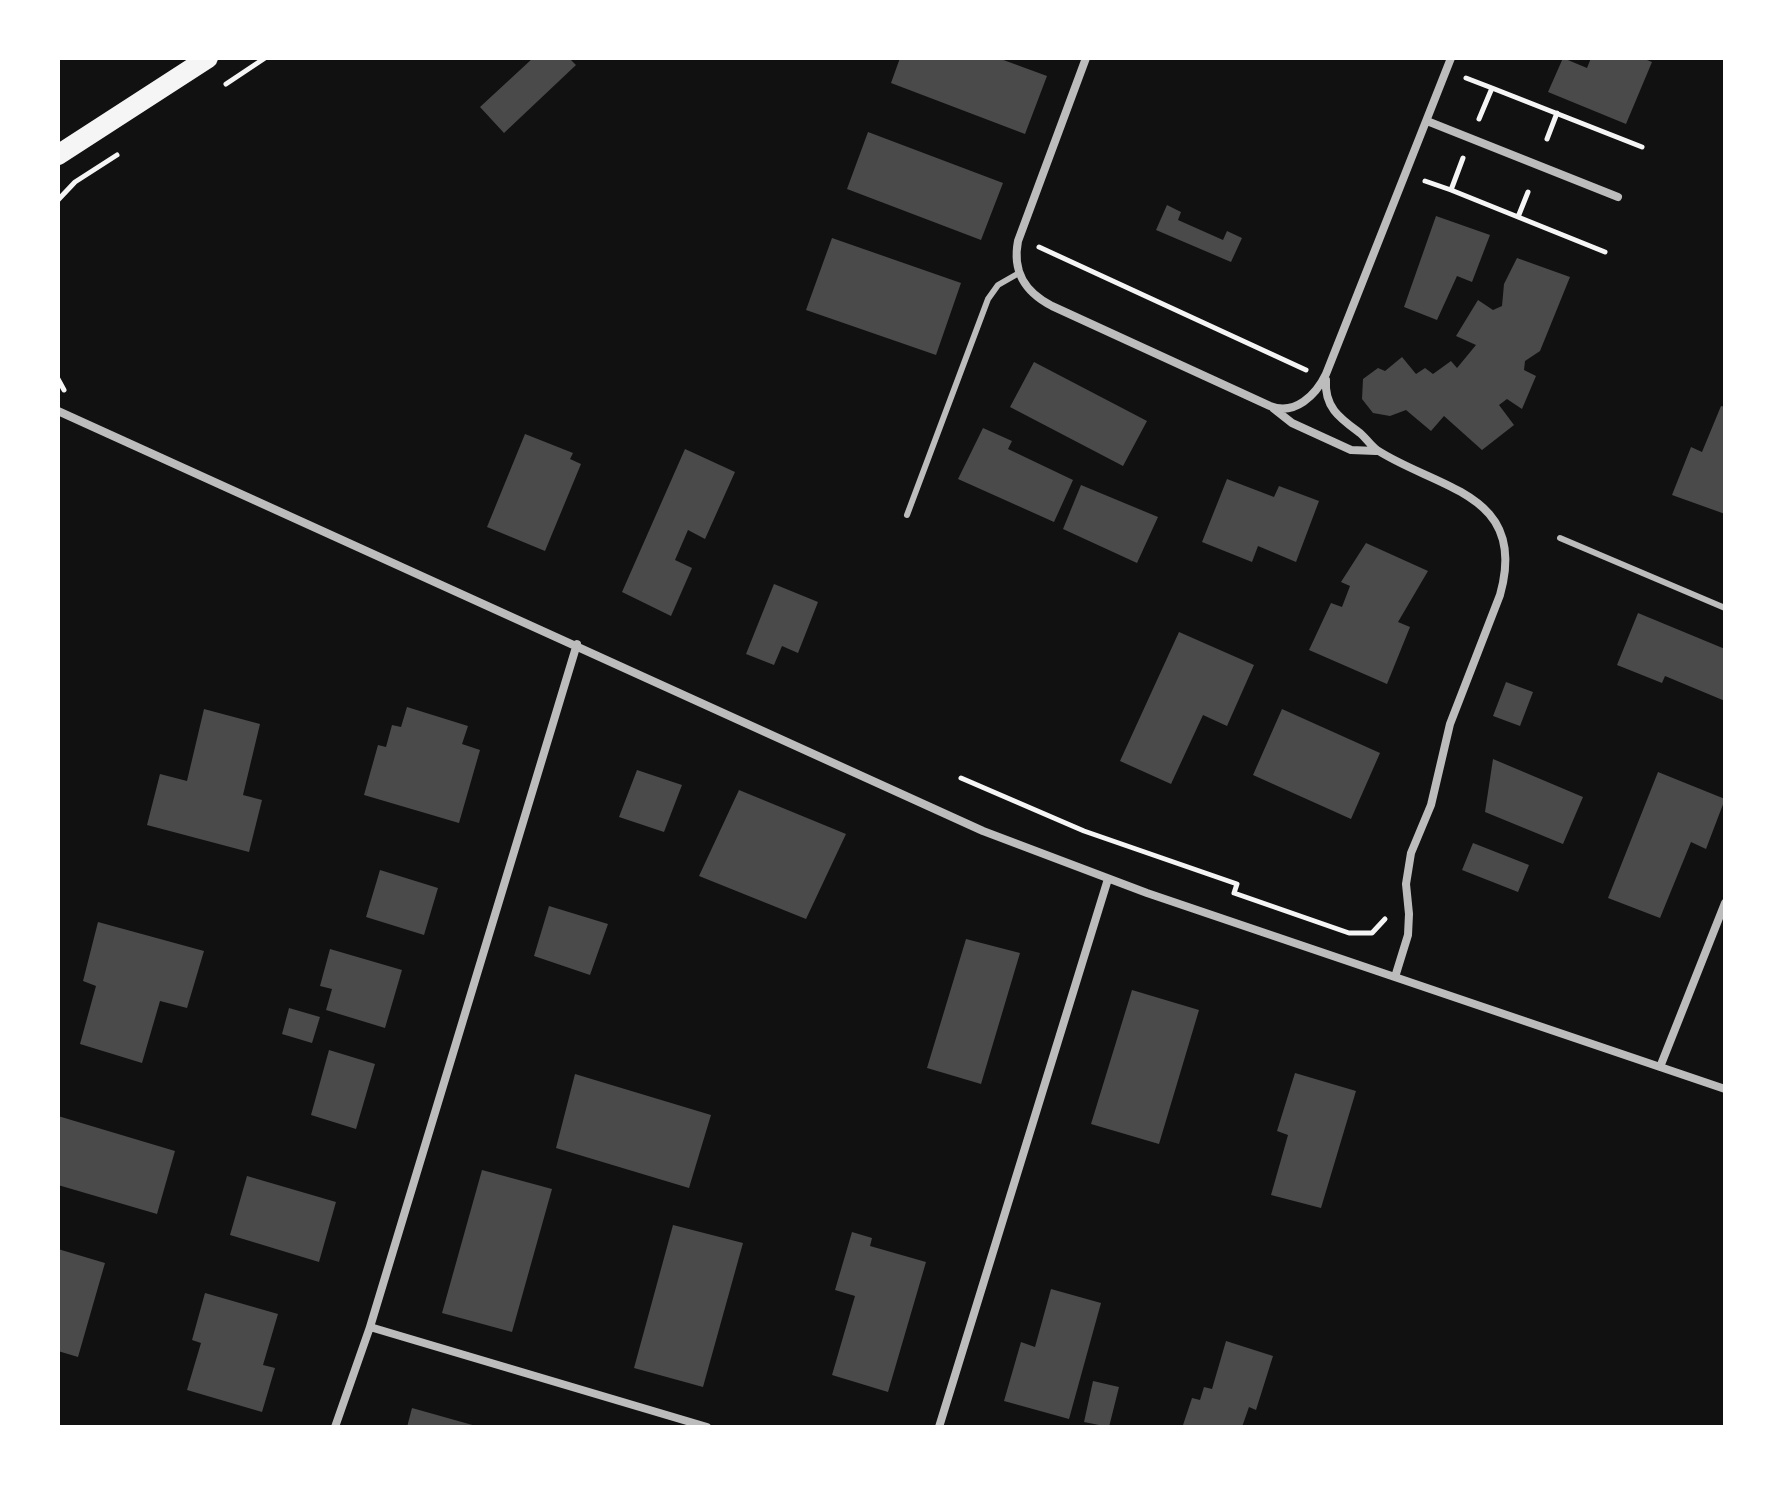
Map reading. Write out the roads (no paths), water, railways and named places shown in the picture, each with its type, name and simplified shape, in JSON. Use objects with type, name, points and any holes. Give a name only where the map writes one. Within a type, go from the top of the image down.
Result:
[{"type":"main road","points":[[59,155],[208,58]]},
{"type":"street","points":[[1086,58],[1018,241],[1016,255],[1019,273],[1028,289],[1044,301],[1270,406],[1292,423],[1347,448],[1381,452]]},
{"type":"street","points":[[1270,406],[1284,409],[1308,398],[1320,386],[1451,58]]},
{"type":"street","points":[[1427,121],[1618,197]]},
{"type":"street","points":[[1328,369],[1326,393],[1336,416],[1381,452],[1457,488],[1480,504],[1490,515],[1502,541],[1505,568],[1494,613],[1450,724],[1431,805],[1408,862],[1409,924],[1406,945],[1395,977]]},
{"type":"street","points":[[58,411],[971,825],[1108,879],[1725,1089]]},
{"type":"street","points":[[335,1427],[370,1327],[577,644]]},
{"type":"street","points":[[939,1427],[1108,879]]},
{"type":"street","points":[[1660,1067],[1725,903]]},
{"type":"street","points":[[370,1327],[707,1427]]},
{"type":"lane","points":[[907,515],[988,299],[998,285],[1019,273]]},
{"type":"lane","points":[[1560,538],[1725,608]]}]
